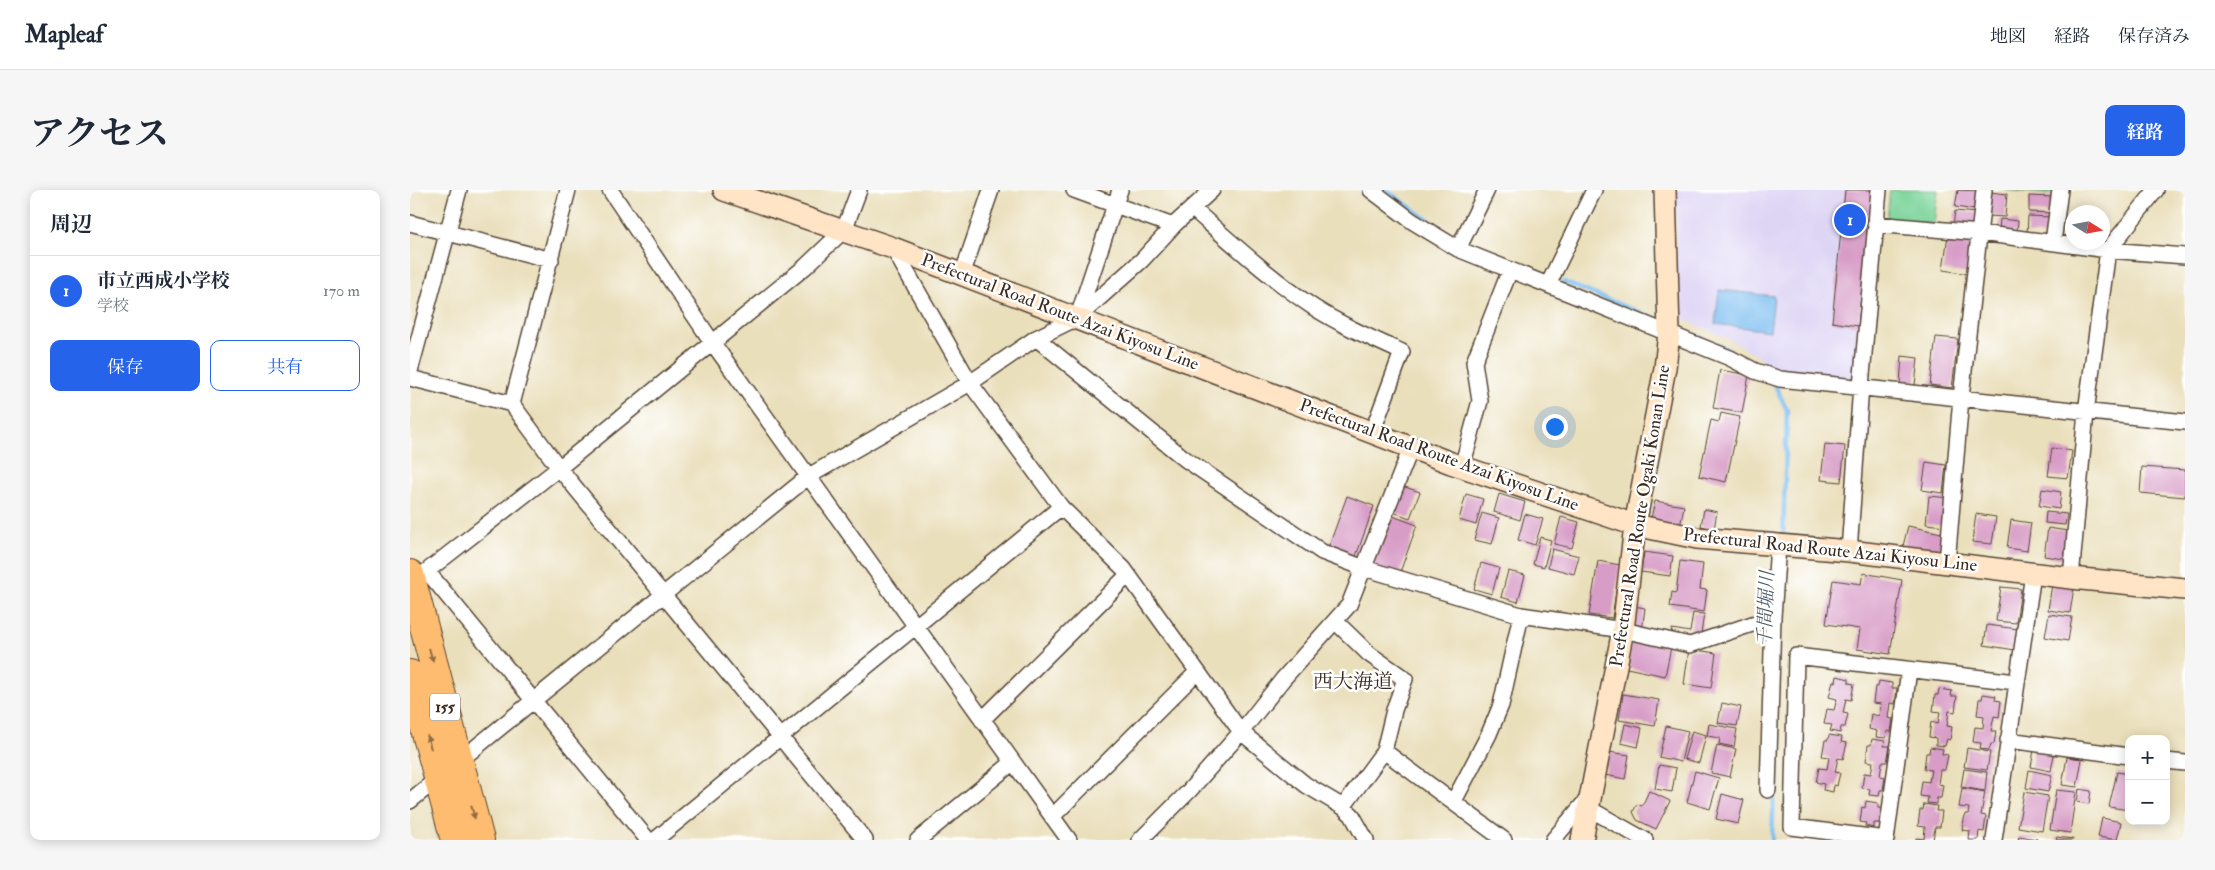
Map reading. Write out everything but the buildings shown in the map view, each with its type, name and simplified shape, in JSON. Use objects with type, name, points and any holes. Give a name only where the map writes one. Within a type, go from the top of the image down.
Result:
[{"type":"highway","name":"155","points":[[416,575],[449,769],[455,840]]},
{"type":"highway","name":"155","points":[[410,674],[480,840]]},
{"type":"main road","name":"Prefectural Road Route Azai Kiyosu Line","points":[[724,190],[893,248],[1462,467],[1635,525],[1697,538],[1783,545],[2033,574],[2185,589]]},
{"type":"main road","name":"Prefectural Road Route Ogaki Konan Line","points":[[1582,840],[1623,630],[1635,525],[1665,368],[1669,333],[1665,190]]},
{"type":"street","points":[[410,372],[459,190]]},
{"type":"street","points":[[512,404],[568,190]]},
{"type":"street","points":[[610,190],[712,342],[1069,840]]},
{"type":"street","points":[[648,840],[535,700],[416,575],[559,468],[805,267],[844,230],[858,190]]},
{"type":"street","points":[[962,275],[991,190]]},
{"type":"street","points":[[1074,190],[1173,226]]},
{"type":"street","points":[[1077,318],[1120,190]]},
{"type":"street","points":[[410,800],[808,476],[970,383],[1036,338],[1077,318],[1142,260],[1173,226],[1194,209],[1212,190]]},
{"type":"street","points":[[1371,190],[1412,221],[1458,249],[1730,358],[1755,371],[1780,379],[1861,386],[2185,422]]},
{"type":"street","points":[[1458,249],[1487,190]]},
{"type":"street","points":[[1548,285],[1594,190]]},
{"type":"street","points":[[1849,552],[1861,386],[1879,190]]},
{"type":"street","points":[[1947,563],[1961,398],[1984,190]]},
{"type":"street","points":[[2053,242],[2060,190]]},
{"type":"street","points":[[2110,248],[2156,190]]},
{"type":"street","points":[[1194,209],[1239,250],[1313,307],[1354,331],[1402,352],[1372,433]]},
{"type":"street","points":[[410,223],[551,260]]},
{"type":"street","points":[[1875,224],[1980,232],[2065,244]]},
{"type":"street","points":[[893,248],[970,383],[1061,507],[1128,575],[1241,732],[1306,785],[1343,807],[1352,815],[1366,840]]},
{"type":"street","points":[[2071,578],[2086,412],[2108,250],[2185,256]]},
{"type":"street","points":[[1462,467],[1480,401],[1474,362],[1510,270]]},
{"type":"street","points":[[1036,338],[1185,459],[1322,552],[1364,568],[1521,615],[1623,630],[1690,645],[1773,617]]},
{"type":"street","points":[[410,378],[512,404],[559,468],[665,594],[865,840]]},
{"type":"street","points":[[1140,840],[1189,791],[1241,732],[1283,679],[1349,605],[1411,448]]},
{"type":"street","points":[[655,840],[1061,507]]},
{"type":"street","points":[[1768,790],[1773,617],[1783,545]]},
{"type":"street","points":[[1994,840],[2033,574]]},
{"type":"street","points":[[982,720],[1128,575]]},
{"type":"street","points":[[1454,801],[1489,734],[1501,705],[1521,615]]},
{"type":"street","points":[[1335,620],[1369,654],[1405,679],[1394,710],[1384,751],[1343,807]]},
{"type":"street","points":[[1909,670],[1886,840],[1792,827],[1796,656],[2016,682]]},
{"type":"street","points":[[1052,817],[1197,672]]},
{"type":"street","points":[[2008,740],[2125,755]]},
{"type":"street","points":[[1384,751],[1454,801],[1504,840]]},
{"type":"street","points":[[2170,761],[2185,763]]},
{"type":"street","points":[[918,840],[1012,763]]},
{"type":"street","points":[[1553,840],[1590,801],[1645,840]]},
{"type":"shaded area","points":[[1675,190],[1874,190],[1858,383],[1782,376],[1757,355],[1727,338],[1674,315],[1677,236]]},
{"type":"green space","points":[[1890,190],[1938,190],[1934,224],[1887,218]]},
{"type":"green space","points":[[2005,190],[2055,190],[2055,195]]},
{"type":"water","points":[[1719,290],[1774,296],[1770,331],[1715,324]]},
{"type":"waterway","name":"千間堀川","points":[[1386,190],[1457,240]]},
{"type":"waterway","name":"千間堀川","points":[[1475,248],[1539,273]]},
{"type":"waterway","name":"千間堀川","points":[[1564,282],[1656,319]]},
{"type":"waterway","name":"千間堀川","points":[[1681,330],[1730,350]]},
{"type":"waterway","name":"千間堀川","points":[[1774,383],[1787,410],[1783,539]]},
{"type":"waterway","name":"千間堀川","points":[[1772,840],[1774,789]]},
{"type":"place","name":"市立西成小学校","points":[[1850,220]]},
{"type":"district","name":"西大海道","points":[[1353,681]]}]
